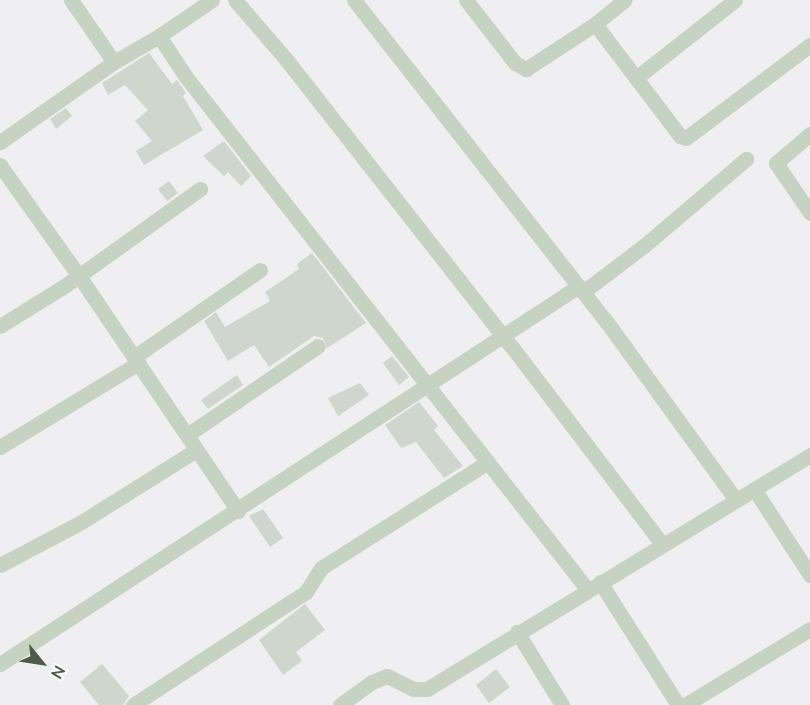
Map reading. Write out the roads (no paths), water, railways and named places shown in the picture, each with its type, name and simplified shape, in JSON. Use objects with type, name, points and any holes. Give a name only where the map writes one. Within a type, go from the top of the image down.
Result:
[{"type":"street","points":[[71,0],[114,62]]},
{"type":"street","points":[[0,142],[114,62],[159,36],[212,0]]},
{"type":"street","points":[[235,0],[285,58],[504,337],[662,544]]},
{"type":"street","points":[[354,0],[654,384],[736,500]]},
{"type":"street","points":[[466,0],[515,63],[526,69],[595,24],[625,0]]},
{"type":"street","points":[[636,78],[735,0]]},
{"type":"street","points":[[595,24],[680,136],[686,138],[810,45]]},
{"type":"street","points":[[159,36],[186,77],[488,462],[594,585],[678,705]]},
{"type":"street","points":[[810,134],[776,163],[810,213]]},
{"type":"street","points":[[0,664],[581,289],[645,245],[746,159]]},
{"type":"street","points":[[0,165],[79,276],[238,511]]},
{"type":"street","points":[[0,326],[79,276],[200,189]]},
{"type":"street","points":[[0,447],[136,360],[260,270]]},
{"type":"street","points":[[187,435],[318,346]]},
{"type":"street","points":[[0,565],[83,521],[196,450]]},
{"type":"street","points":[[340,705],[372,682],[387,676],[414,689],[427,689],[810,455]]},
{"type":"street","points":[[133,705],[306,592],[321,568],[488,462]]},
{"type":"street","points":[[754,489],[810,574]]},
{"type":"street","points":[[685,705],[810,629]]},
{"type":"street","points":[[517,632],[562,705]]}]
